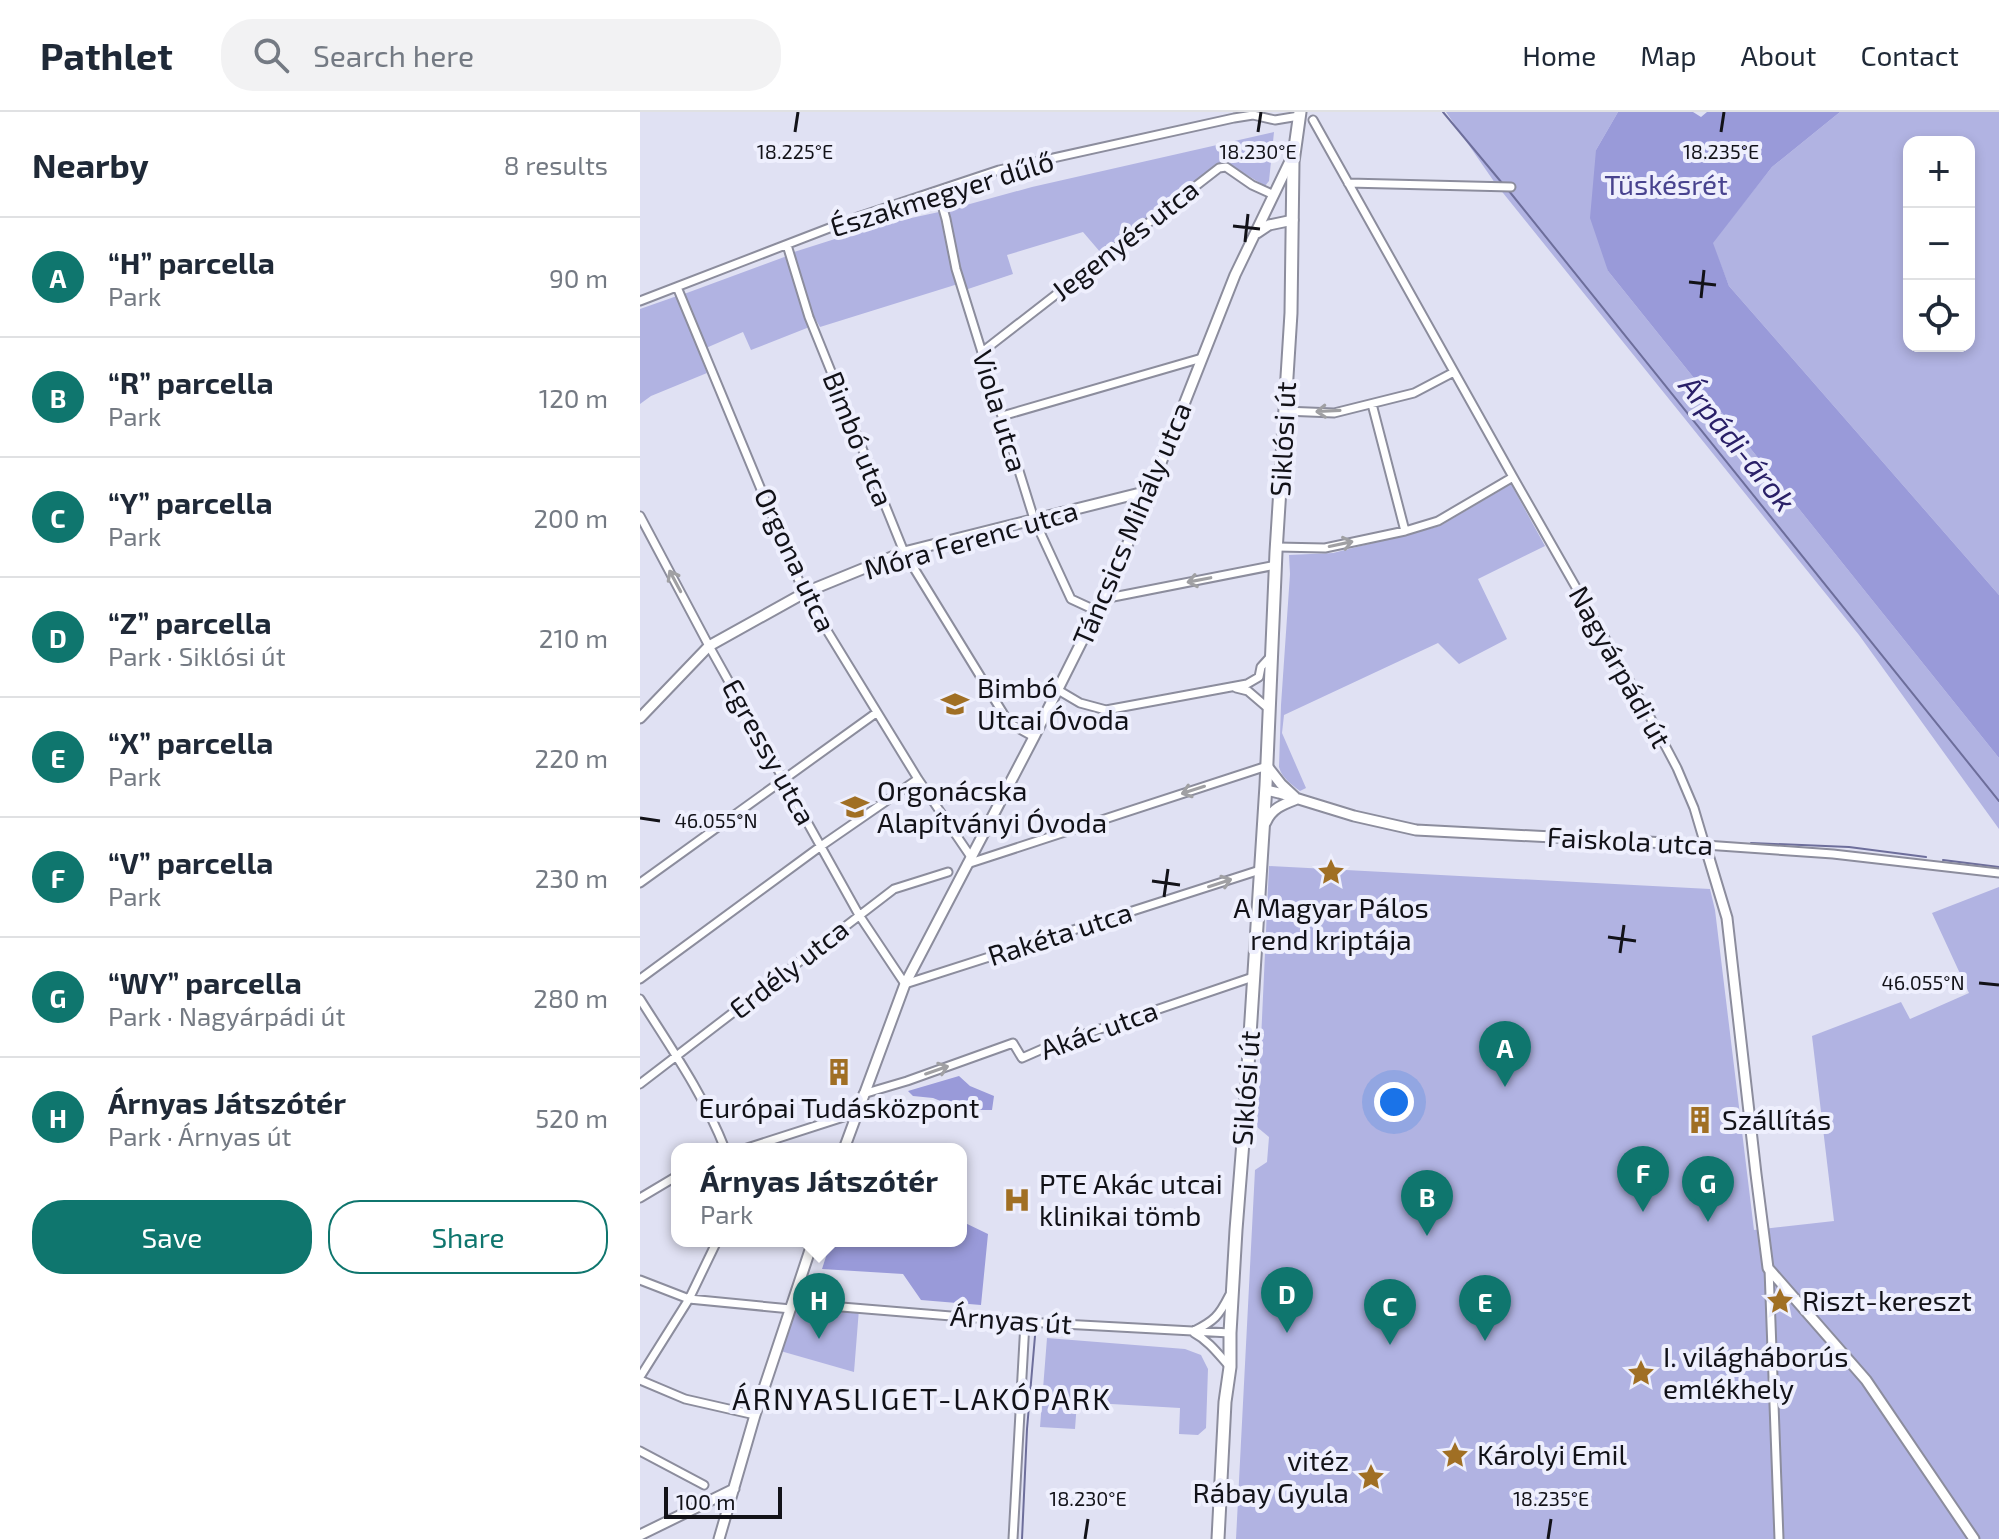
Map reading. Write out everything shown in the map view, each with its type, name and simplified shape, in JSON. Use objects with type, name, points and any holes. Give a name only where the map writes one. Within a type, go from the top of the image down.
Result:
[{"type":"main road","name":"Siklósi út","points":[[1218,1539],[1266,790],[1291,313],[1295,148],[1305,115]]},
{"type":"street","points":[[1253,115],[1266,112]]},
{"type":"street","points":[[1286,112],[1305,115]]},
{"type":"street","name":"Északmegyer dűlő","points":[[640,301],[858,217],[999,170],[1234,115],[1275,120],[1305,115]]},
{"type":"street","name":"Nagyárpádi út","points":[[1305,115],[1348,183],[1670,755],[1694,808],[1727,918],[1768,1268]]},
{"type":"street","name":"Táncsics Mihály utca","points":[[846,1143],[905,984],[1103,599],[1140,516],[1235,275],[1295,148]]},
{"type":"street","name":"Jegenyés utca","points":[[982,352],[1219,168],[1226,167],[1252,185],[1274,195]]},
{"type":"street","points":[[1348,183],[1507,187]]},
{"type":"street","name":"Viola utca","points":[[938,191],[956,269],[1034,519],[1071,599],[1097,611]]},
{"type":"street","points":[[1251,243],[1262,228],[1293,220]]},
{"type":"street","name":"Bimbó utca","points":[[787,245],[809,317],[904,552],[1009,723],[1034,737]]},
{"type":"street","name":"Orgona utca","points":[[677,287],[804,593],[969,860]]},
{"type":"street","points":[[1002,416],[1202,358]]},
{"type":"street","points":[[1284,411],[1334,413],[1414,393],[1454,372]]},
{"type":"street","points":[[1372,404],[1405,531]]},
{"type":"street","points":[[1277,547],[1325,548],[1405,531],[1438,521],[1513,477]]},
{"type":"street","name":"Móra Ferenc utca","points":[[640,718],[709,646],[804,593],[904,552],[1111,501],[1151,487]]},
{"type":"street","name":"Móra Ferenc utca","points":[[1111,501],[1136,508],[1140,516]]},
{"type":"street","name":"Egressy utca","points":[[640,516],[859,915],[905,984]]},
{"type":"street","points":[[1103,599],[1276,565]]},
{"type":"street","points":[[1058,690],[1080,703],[1106,710],[1247,684],[1259,677],[1261,667],[1272,656]]},
{"type":"street","points":[[1218,689],[1248,691],[1269,710]]},
{"type":"street","points":[[640,883],[876,713]]},
{"type":"street","points":[[969,860],[1267,766],[1297,799],[1269,815],[1263,829]]},
{"type":"street","points":[[640,979],[918,779]]},
{"type":"street","name":"Faiskola utca","points":[[1266,790],[1354,816],[1416,830],[1833,854],[1999,873]]},
{"type":"street","name":"Rakéta utca","points":[[905,984],[1260,870]]},
{"type":"street","name":"Erdély utca","points":[[640,1084],[894,889],[948,872]]},
{"type":"street","name":"Akác utca","points":[[863,1094],[1013,1043],[1022,1058],[1253,977]]},
{"type":"street","points":[[640,999],[716,1124],[723,1143]]},
{"type":"street","points":[[763,1143],[856,1113]]},
{"type":"street","points":[[640,1198],[671,1180]]},
{"type":"street","points":[[714,1247],[689,1299],[640,1378],[685,1399],[755,1415]]},
{"type":"street","points":[[719,1539],[755,1415],[811,1247]]},
{"type":"street","points":[[1768,1268],[1779,1539]]},
{"type":"street","points":[[1768,1268],[1866,1380],[1974,1539]]},
{"type":"street","name":"Árnyas út","points":[[640,1280],[689,1299],[1230,1333]]},
{"type":"street","points":[[1192,1332],[1221,1314],[1232,1290]]},
{"type":"street","points":[[1013,1539],[1025,1322]]},
{"type":"street","points":[[1192,1332],[1202,1337],[1230,1367]]},
{"type":"street","points":[[640,1451],[704,1485]]},
{"type":"street","points":[[640,1535],[734,1489]]},
{"type":"shaded area","points":[[1446,112],[1618,112],[1596,150],[1608,271],[1999,758],[1999,829],[1859,635],[1495,183]]},
{"type":"shaded area","points":[[1840,112],[1999,112],[1999,595],[1729,286],[1712,243],[1772,167]]},
{"type":"shaded area","points":[[1274,132],[1269,181],[1265,186],[1224,161],[1101,253],[1083,232],[1007,255],[1013,274],[965,290],[948,210],[1032,187]]},
{"type":"shaded area","points":[[939,212],[958,284],[820,327],[812,313],[794,252],[879,225]]},
{"type":"shaded area","points":[[787,256],[812,326],[751,350],[743,332],[706,348],[684,294]]},
{"type":"shaded area","points":[[677,296],[707,373],[651,396],[640,404],[640,309]]},
{"type":"shaded area","points":[[1511,484],[1545,546],[1478,579],[1507,639],[1459,664],[1438,643],[1284,715],[1282,733],[1306,788],[1300,791],[1285,778],[1279,767],[1289,555],[1333,553],[1440,526]]},
{"type":"shaded area","points":[[1269,866],[1710,889],[1754,1230],[1834,1221],[1812,1036],[1901,1002],[1910,1019],[1969,993],[1932,913],[1999,887],[1999,1539],[1236,1539],[1255,1170],[1267,1162],[1269,1137],[1257,1127]]},
{"type":"shaded area","points":[[793,1303],[859,1309],[854,1372],[777,1350]]},
{"type":"shaded area","points":[[1047,1338],[1185,1349],[1201,1355],[1208,1369],[1206,1428],[1198,1435],[1179,1434],[1180,1408],[1077,1402],[1075,1429],[1040,1427]]},
{"type":"green space","name":"Tüskésrét","points":[[1618,112],[1693,112],[1701,117],[1707,112],[1840,112],[1772,167],[1713,243],[1729,286],[1999,595],[1999,758],[1608,271],[1590,218],[1596,150]]},
{"type":"green space","points":[[959,1076],[970,1086],[994,1096],[992,1110],[963,1110],[933,1098],[913,1096],[908,1091]]},
{"type":"green space","points":[[967,1224],[988,1234],[981,1305],[921,1300],[903,1274],[822,1269],[829,1247],[967,1247]]},
{"type":"waterway","name":"Árpádi-árok","points":[[1443,112],[1502,183]]},
{"type":"waterway","name":"Árpádi-árok","points":[[1509,191],[1999,801]]},
{"type":"waterway","points":[[1751,843],[1849,847],[1926,857]]},
{"type":"waterway","points":[[1943,860],[1999,867]]},
{"type":"waterway","points":[[1022,1539],[1035,1336]]},
{"type":"place","name":"Bimbó Utcai Óvoda","points":[[955,704]]},
{"type":"place","name":"Orgonácska Alapítványi Óvoda","points":[[855,807]]},
{"type":"place","name":"A Magyar Pálos rend kriptája","points":[[1331,872]]},
{"type":"place","name":"Európai Tudásközpont","points":[[839,1072]]},
{"type":"place","name":"“H” parcella","points":[[1505,1087]]},
{"type":"place","name":"Szállítás","points":[[1700,1120]]},
{"type":"place","name":"PTE Akác utcai klinikai tömb","points":[[1017,1200]]},
{"type":"place","name":"“V” parcella","points":[[1643,1212]]},
{"type":"place","name":"“WY” parcella","points":[[1708,1222]]},
{"type":"place","name":"“R” parcella","points":[[1427,1236]]},
{"type":"place","name":"Riszt-kereszt","points":[[1780,1301]]},
{"type":"place","name":"“Z” parcella","points":[[1287,1333]]},
{"type":"place","name":"Árnyas Játszótér","points":[[819,1339]]},
{"type":"place","name":"“X” parcella","points":[[1485,1341]]},
{"type":"place","name":"“Y” parcella","points":[[1390,1345]]},
{"type":"place","name":"I. világháborús emlékhely","points":[[1641,1373]]},
{"type":"place","name":"Károlyi Emil","points":[[1455,1455]]},
{"type":"place","name":"vitéz Rábay Gyula","points":[[1371,1477]]},
{"type":"district","name":"ÁRNYASLIGET-LAKÓPARK","points":[[922,1400]]}]
